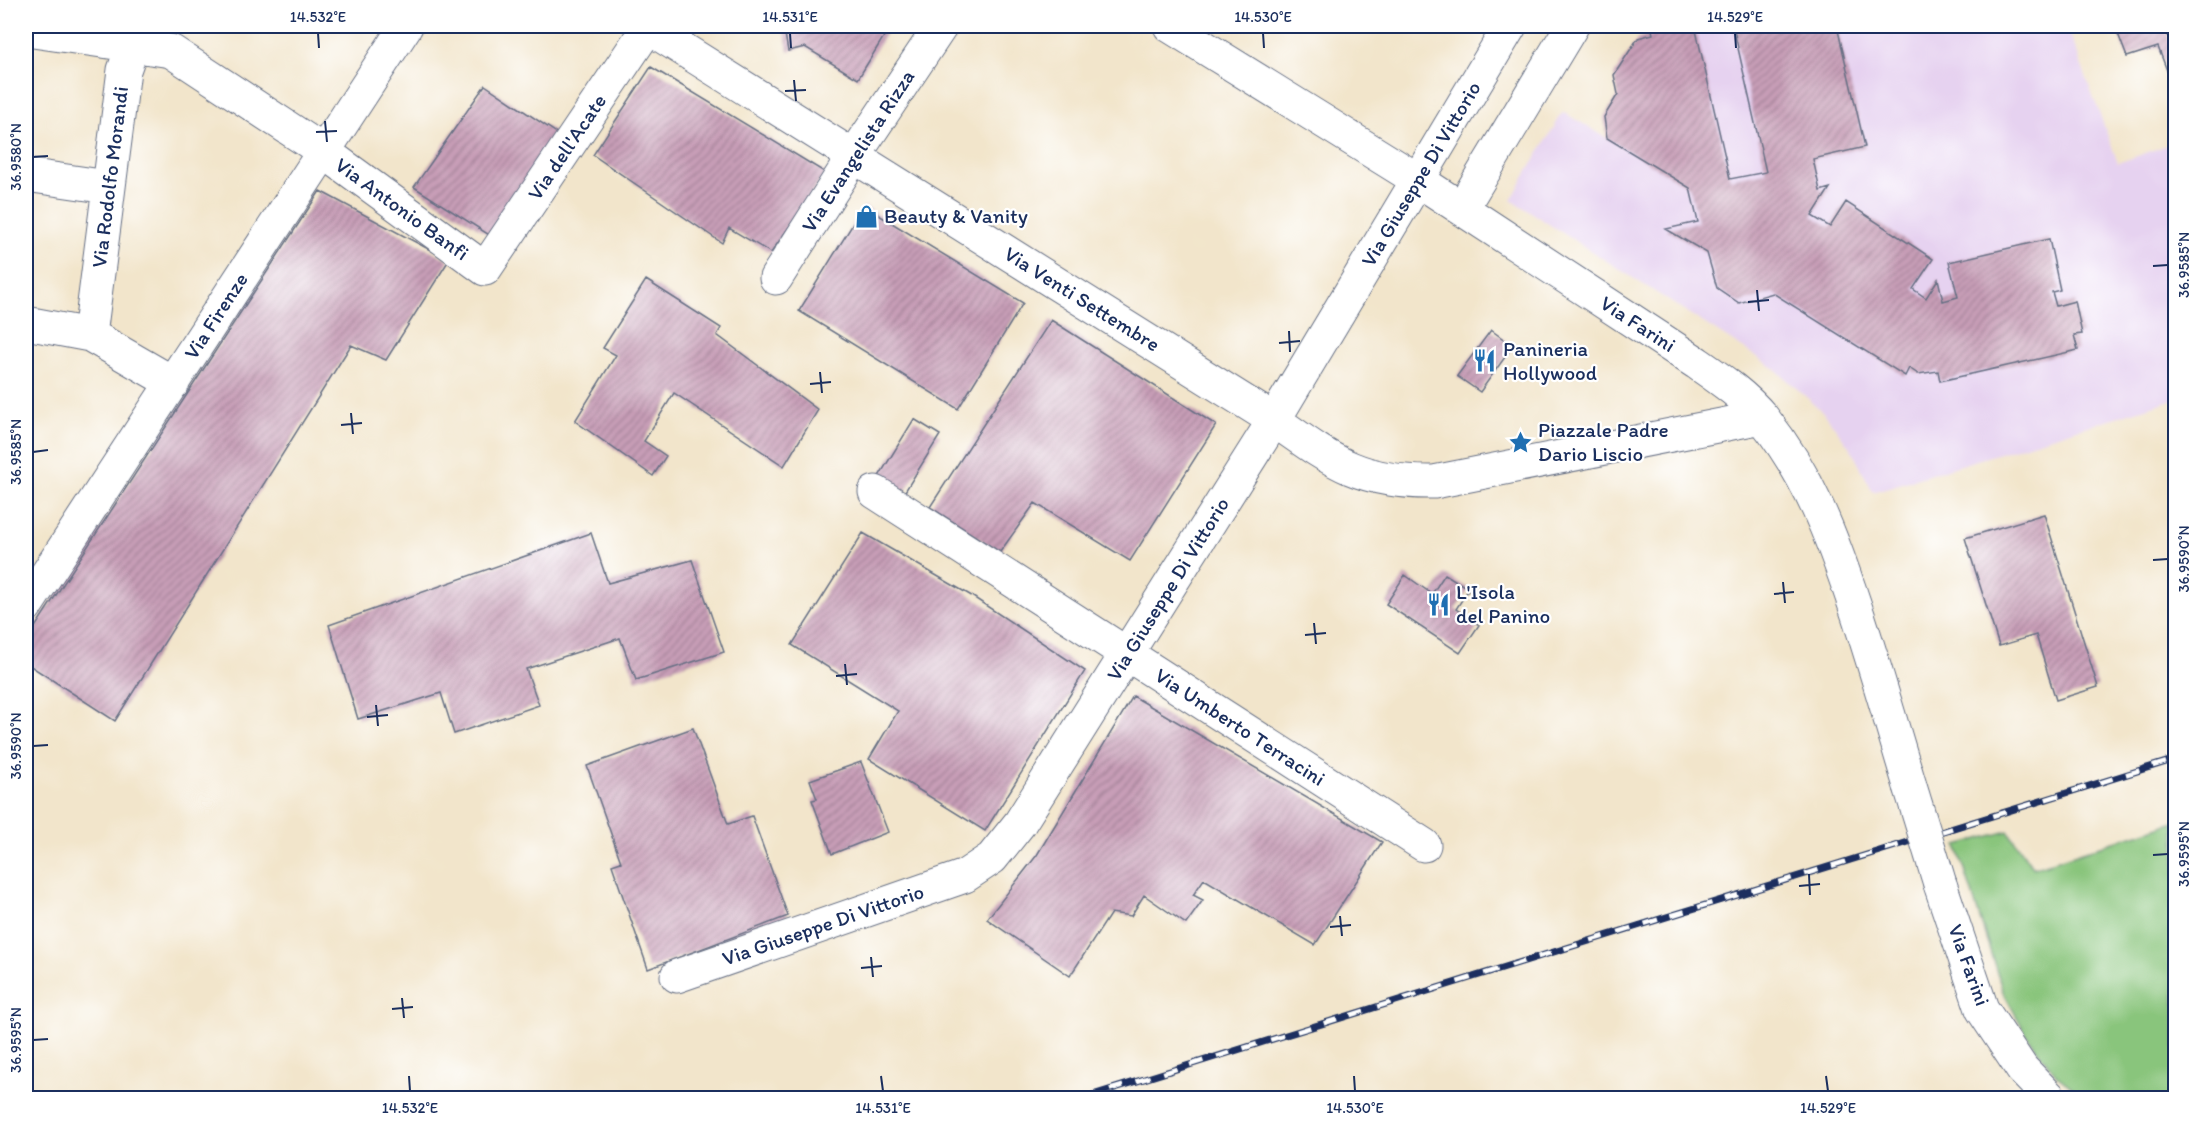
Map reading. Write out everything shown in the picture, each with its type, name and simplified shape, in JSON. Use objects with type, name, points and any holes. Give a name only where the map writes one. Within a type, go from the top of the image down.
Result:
[{"type":"street","name":"Via Firenze","points":[[26,606],[406,26]]},
{"type":"street","name":"Via Venti Settembre","points":[[647,26],[1274,420],[1328,458],[1352,470],[1378,478],[1405,482],[1434,482],[1762,417]]},
{"type":"street","name":"Via dell'Acate","points":[[485,269],[647,26]]},
{"type":"street","name":"Via Evangelista Rizza","points":[[776,278],[941,26]]},
{"type":"street","name":"Via Farini","points":[[1170,26],[1419,180],[1697,363],[1732,388],[1762,417],[1795,464],[1814,497],[1838,555],[1940,884],[1982,1009],[2022,1070],[2050,1098]]},
{"type":"street","name":"Via Giuseppe Di Vittorio","points":[[677,976],[965,876],[992,858],[1020,823],[1274,420],[1510,26]]},
{"type":"street","points":[[1462,208],[1572,26]]},
{"type":"street","name":"Via Antonio Banfi","points":[[26,30],[140,35],[171,51],[323,151],[485,269]]},
{"type":"street","name":"Via Rodolfo Morandi","points":[[90,335],[124,70],[140,35]]},
{"type":"street","points":[[26,175],[108,187]]},
{"type":"street","points":[[26,323],[90,335],[173,383]]},
{"type":"street","name":"Via Umberto Terracini","points":[[875,492],[1424,845]]},
{"type":"shaded area","points":[[1651,26],[2067,26],[2118,163],[2175,142],[2175,399],[1873,492],[1851,449],[1825,414],[1774,368],[1511,200],[1563,112],[1607,138],[1618,94],[1638,38],[1653,34]]},
{"type":"green space","points":[[2175,822],[2175,1098],[2086,1098],[2057,1076],[2028,1037],[2003,992],[1957,845],[2008,831],[2033,868]]},
{"type":"building","points":[[770,26],[894,26],[889,28],[858,79],[805,47],[788,51],[785,34]]},
{"type":"building","points":[[1651,26],[1695,26],[1730,179],[1766,172],[1733,26],[1837,26],[1865,147],[1813,159],[1820,191],[1830,188],[1812,216],[1830,227],[1846,202],[1933,259],[1913,289],[1926,298],[1938,279],[1943,301],[1958,297],[1949,262],[2049,239],[2060,290],[2052,292],[2056,306],[2075,301],[2082,334],[2074,335],[2078,350],[1940,381],[1938,371],[1918,374],[1909,368],[1905,376],[1773,293],[1739,303],[1717,288],[1707,253],[1666,229],[1698,222],[1690,188],[1607,138],[1604,117],[1618,94],[1614,75],[1638,38],[1653,34]]},
{"type":"building","points":[[2115,26],[2164,26],[2171,43],[2176,41],[2176,94],[2158,47],[2127,57]]},
{"type":"building","points":[[651,67],[826,173],[771,253],[729,228],[722,243],[593,155]]},
{"type":"building","points":[[485,85],[561,136],[497,240],[414,187]]},
{"type":"building","points":[[320,191],[449,260],[386,360],[351,345],[115,721],[26,663],[26,641]]},
{"type":"building","points":[[864,206],[1023,303],[958,409],[799,311]]},
{"type":"building","points":[[646,280],[721,328],[717,335],[818,410],[784,466],[674,393],[644,441],[666,456],[653,476],[575,421],[616,355],[603,348]]},
{"type":"building","points":[[1051,320],[1216,425],[1130,561],[1035,503],[1000,552],[930,507]]},
{"type":"building","name":"Panineria Hollywood","points":[[1491,330],[1513,346],[1480,392],[1457,376]]},
{"type":"building","points":[[914,419],[940,435],[904,493],[878,478]]},
{"type":"building","points":[[2044,514],[2098,687],[2056,700],[2036,635],[1999,646],[1965,538]]},
{"type":"building","points":[[591,533],[608,583],[692,560],[724,652],[636,680],[620,638],[526,669],[539,705],[454,734],[441,693],[358,719],[329,625]]},
{"type":"building","points":[[863,533],[970,595],[1085,671],[985,831],[869,759],[898,711],[792,645]]},
{"type":"building","points":[[1445,574],[1469,589],[1456,609],[1479,625],[1460,653],[1386,604],[1405,575],[1432,594]]},
{"type":"building","points":[[1133,696],[1382,842],[1315,945],[1204,879],[1193,895],[1203,900],[1186,924],[1144,895],[1131,916],[1111,913],[1070,976],[987,919],[1037,855]]},
{"type":"building","points":[[693,728],[728,824],[752,816],[788,916],[648,969],[612,865],[621,862],[587,766]]},
{"type":"building","points":[[861,762],[888,832],[832,854],[812,800],[817,799],[810,780]]},
{"type":"railway","points":[[1083,1098],[2176,759]]},
{"type":"place","name":"Beauty & Vanity","points":[[866,216]]},
{"type":"place","name":"Panineria Hollywood","points":[[1485,361]]},
{"type":"place","name":"Piazzale Padre Dario Liscio","points":[[1520,442]]},
{"type":"place","name":"L'Isola del Panino","points":[[1438,604]]}]
